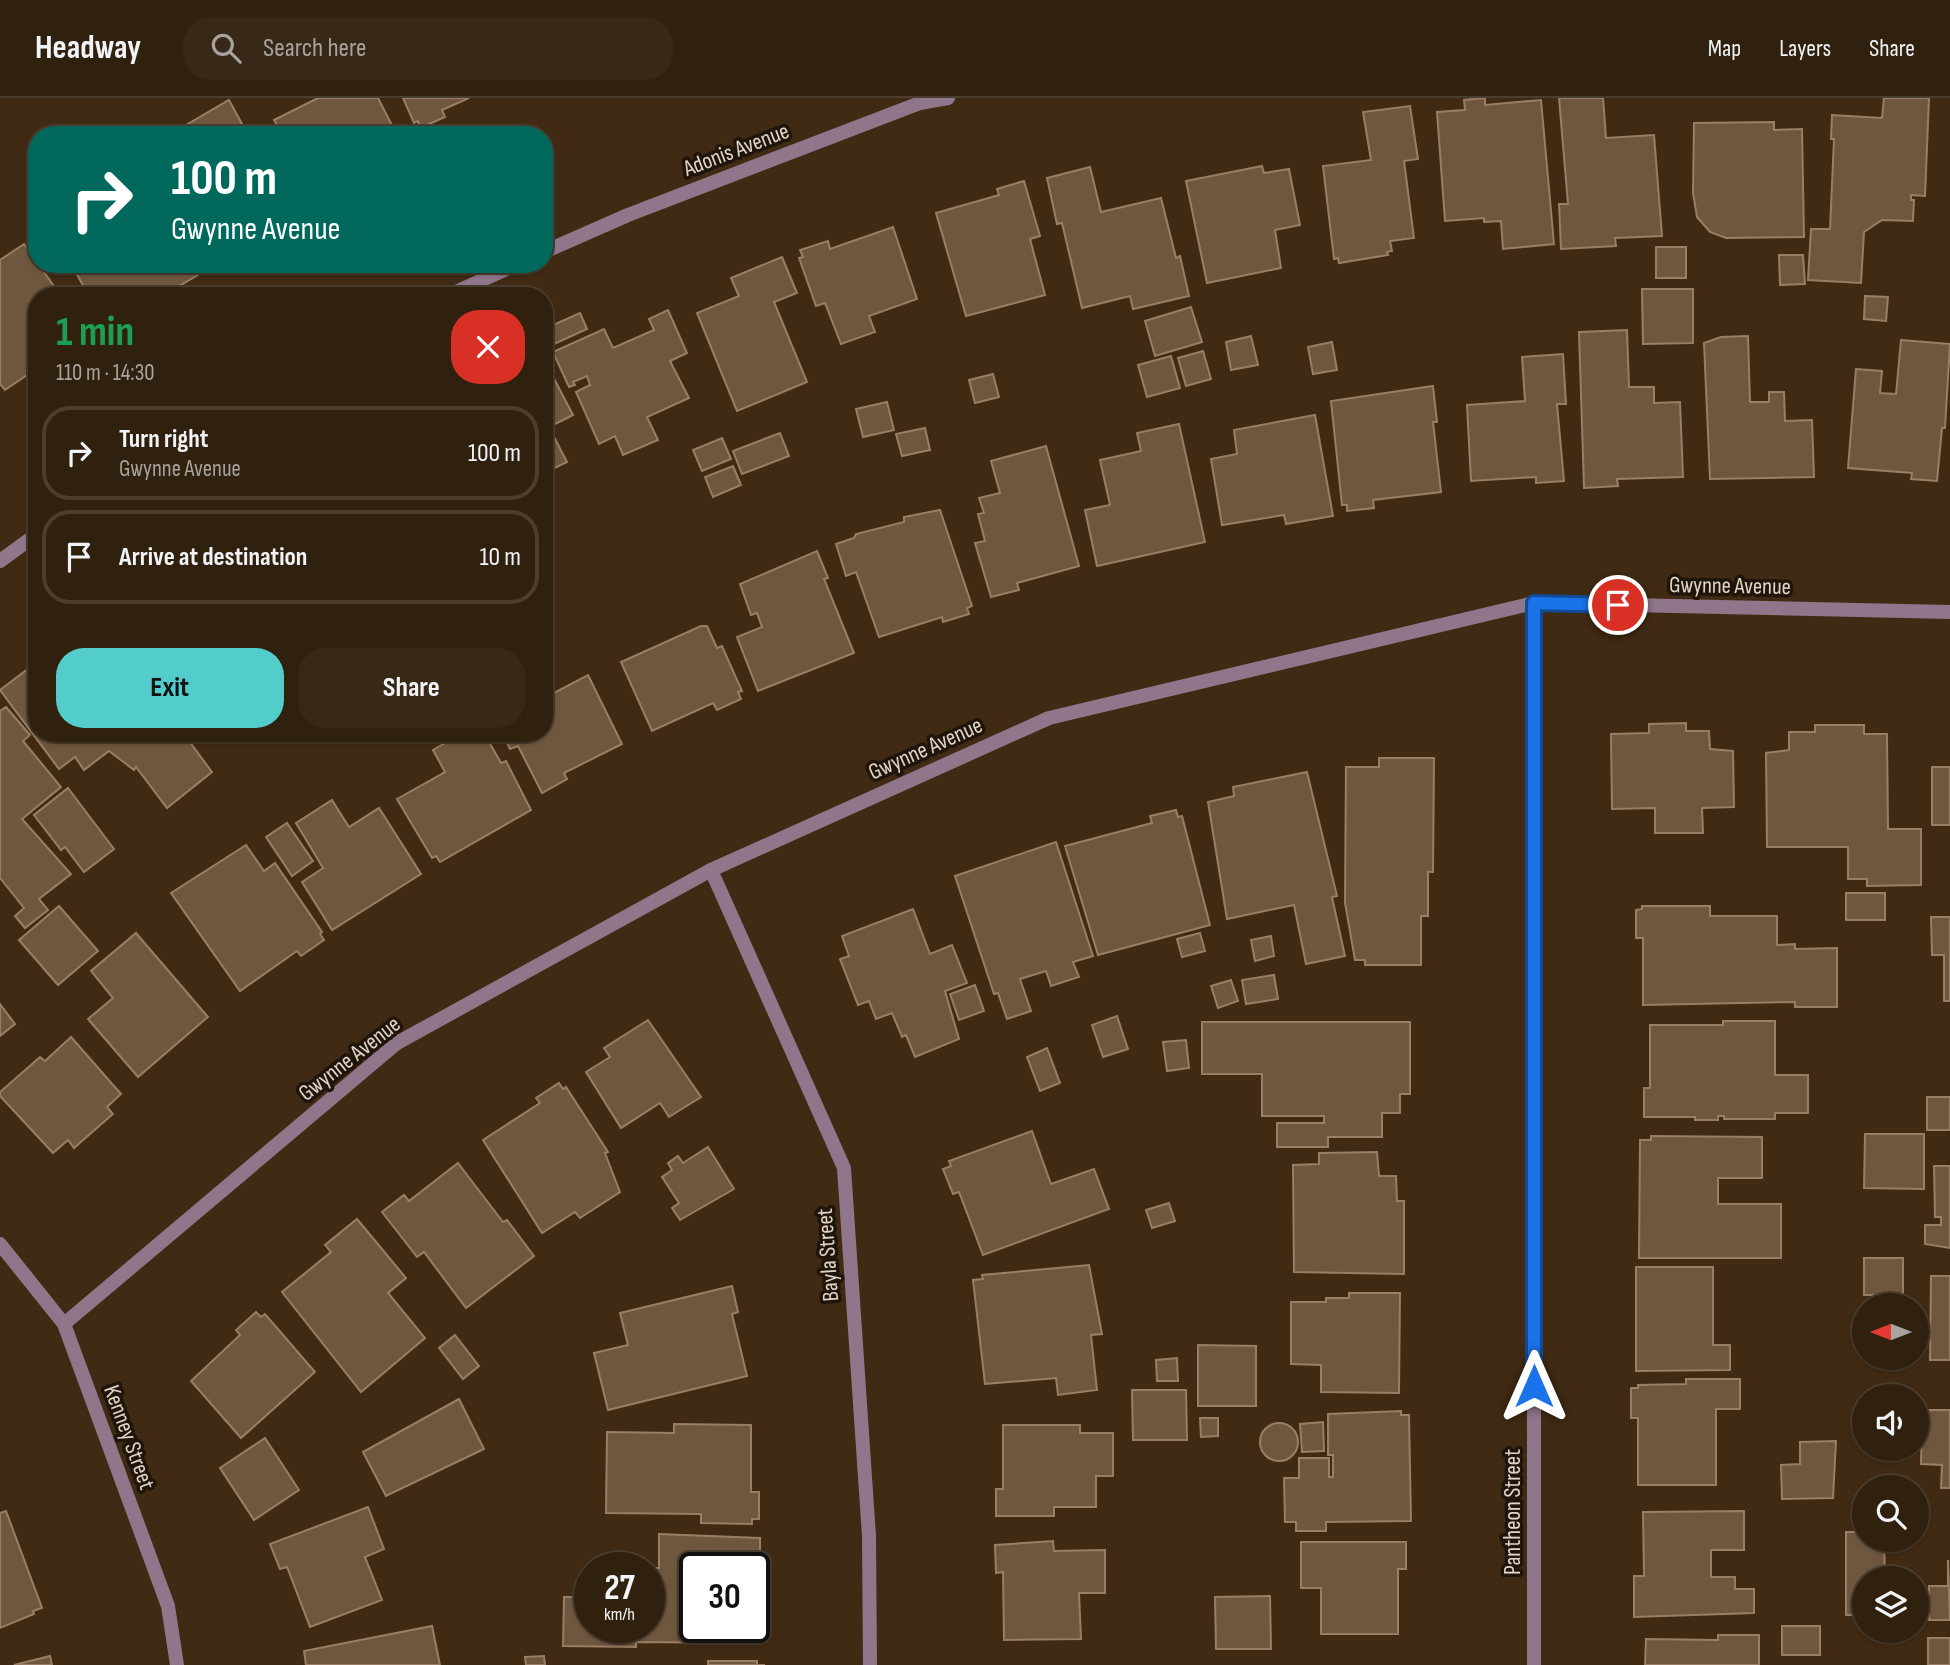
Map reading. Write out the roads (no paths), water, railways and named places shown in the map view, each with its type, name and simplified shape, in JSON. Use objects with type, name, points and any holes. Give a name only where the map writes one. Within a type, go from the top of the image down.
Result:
[{"type":"street","name":"Adonis Avenue","points":[[553,248],[653,205],[920,103],[948,98]]},
{"type":"street","points":[[467,287],[497,273]]},
{"type":"street","points":[[0,561],[28,541]]},
{"type":"street","name":"Gwynne Avenue","points":[[64,1324],[397,1043],[711,870],[1049,718],[1534,603],[1950,612]]},
{"type":"street","name":"Pantheon Street","points":[[1534,603],[1534,1665]]},
{"type":"street","name":"Bayla Street","points":[[711,870],[844,1168],[869,1536],[870,1665]]},
{"type":"street","name":"Kenney Street","points":[[0,1244],[64,1324],[167,1606],[177,1665]]}]
